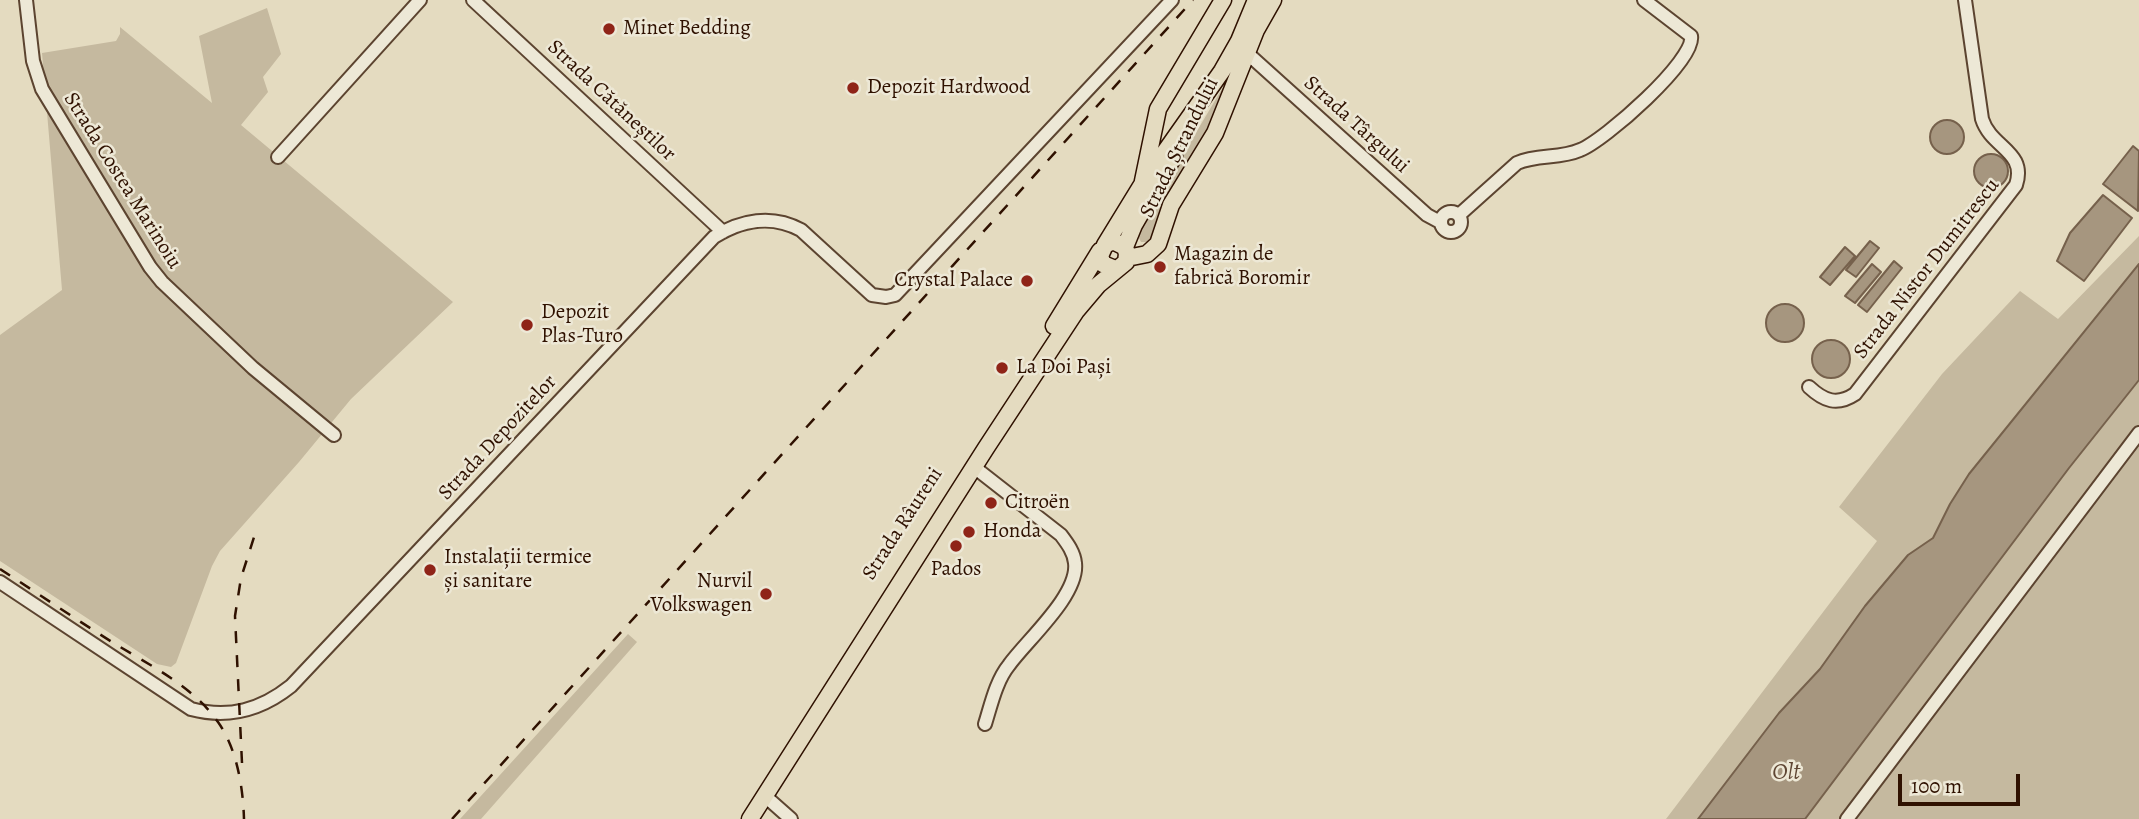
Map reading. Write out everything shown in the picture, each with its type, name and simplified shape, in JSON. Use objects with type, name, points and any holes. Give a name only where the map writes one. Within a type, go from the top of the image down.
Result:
[{"type":"main road","points":[[1143,183],[1157,109],[1223,0]]},
{"type":"main road","points":[[1122,258],[1134,225],[1189,128],[1194,112],[1234,49],[1256,0]]},
{"type":"main road","name":"Strada Ștrandului","points":[[1122,258],[1147,254],[1158,244],[1177,195],[1215,133],[1261,20],[1273,0]]},
{"type":"main road","name":"Strada Râureni","points":[[741,819],[1143,183],[1194,112]]},
{"type":"main road","points":[[1113,241],[1122,258],[1103,264],[1103,248],[1113,241]]},
{"type":"main road","name":"Strada Râureni","points":[[750,819],[1076,311],[1122,258]]},
{"type":"street","name":"Strada Costea Marinoiu","points":[[26,0],[33,61],[42,89],[150,267],[162,282],[253,368],[334,435]]},
{"type":"street","points":[[278,157],[421,0]]},
{"type":"street","name":"Strada Depozitelor","points":[[0,582],[191,709],[224,713],[258,708],[274,700],[291,686],[696,253],[723,232],[755,221],[774,220],[788,223],[801,230],[872,295],[886,298],[895,295],[1172,0]]},
{"type":"street","name":"Strada Târgului","points":[[1247,53],[1427,215],[1440,222],[1443,215],[1449,212],[1459,215],[1517,163],[1525,159],[1572,153],[1598,141],[1646,98],[1684,57],[1690,48],[1691,36],[1644,0]]},
{"type":"street","name":"Strada Nistor Dumitrescu","points":[[1809,387],[1821,398],[1834,401],[1844,401],[1856,394],[2016,185],[2019,174],[2016,159],[1989,134],[1982,119],[1965,0]]},
{"type":"street","name":"Strada Cătăneștilor","points":[[475,1],[723,232]]},
{"type":"street","points":[[1847,819],[2139,433]]},
{"type":"street","points":[[974,467],[1061,535],[1071,548],[1076,566],[1071,583],[1056,609],[1002,675],[985,724]]},
{"type":"street","points":[[775,765],[776,770],[764,791],[765,796],[791,819]]},
{"type":"street","points":[[741,819],[747,816],[759,797],[765,796]]},
{"type":"shaded area","points":[[267,8],[281,54],[263,77],[268,92],[241,125],[453,302],[351,399],[220,551],[176,663],[171,667],[157,664],[0,561],[0,335],[62,290],[42,53],[116,41],[120,27],[212,103],[199,36]]},
{"type":"shaded area","points":[[1226,82],[1208,133],[1173,185],[1153,235],[1147,242],[1141,242],[1138,236],[1146,217]]},
{"type":"shaded area","points":[[2139,236],[2139,264],[1969,474],[1933,538],[1908,555],[1820,669],[1779,713],[1698,819],[1666,819],[1877,541],[1839,507],[1942,374],[2020,291],[2058,319]]},
{"type":"shaded area","points":[[2139,381],[2139,819],[1805,819],[2069,468]]},
{"type":"shaded area","points":[[628,634],[637,642],[481,819],[460,819]]},
{"type":"water","points":[[1947,120],[1959,125],[1964,137],[1959,149],[1947,154],[1935,149],[1930,137],[1935,125]]},
{"type":"water","points":[[2133,146],[2139,151],[2138,211],[2103,184]]},
{"type":"water","points":[[1991,154],[2003,159],[2008,171],[2003,183],[1991,188],[1979,183],[1974,171],[1979,159]]},
{"type":"water","points":[[2103,195],[2132,218],[2084,281],[2057,261],[2070,233]]},
{"type":"water","points":[[1870,241],[1879,248],[1856,277],[1846,270]]},
{"type":"water","points":[[1845,247],[1855,256],[1830,285],[1820,277]]},
{"type":"water","points":[[1894,261],[1902,268],[1867,312],[1858,305]]},
{"type":"water","points":[[1872,264],[1881,272],[1855,303],[1845,296]]},
{"type":"water","name":"Olt","points":[[2139,264],[2139,380],[2069,468],[1805,819],[1698,819],[1779,713],[1820,669],[1865,606],[1908,555],[1933,538],[1969,474]]},
{"type":"water","points":[[1785,304],[1798,310],[1804,323],[1798,336],[1785,342],[1772,336],[1766,323],[1772,310]]},
{"type":"water","points":[[1831,340],[1844,346],[1850,359],[1844,372],[1831,378],[1818,372],[1812,359],[1818,346]]},
{"type":"railway","points":[[452,819],[1193,0]]},
{"type":"railway","points":[[242,763],[235,616],[241,578],[255,534]]},
{"type":"railway","points":[[0,569],[170,677],[208,709],[225,733],[234,756],[244,819]]},
{"type":"place","name":"Minet Bedding","points":[[609,29]]},
{"type":"place","name":"Depozit Hardwood","points":[[853,88]]},
{"type":"place","name":"Magazin de fabrică Boromir","points":[[1160,267]]},
{"type":"place","name":"Crystal Palace","points":[[1027,281]]},
{"type":"place","name":"Depozit Plas-Turo","points":[[527,325]]},
{"type":"place","name":"La Doi Pași","points":[[1002,368]]},
{"type":"place","name":"Citroën","points":[[991,503]]},
{"type":"place","name":"Honda","points":[[969,532]]},
{"type":"place","name":"Pados","points":[[956,546]]},
{"type":"place","name":"Instalații termice și sanitare","points":[[430,570]]},
{"type":"place","name":"Nurvil Volkswagen","points":[[766,594]]}]
